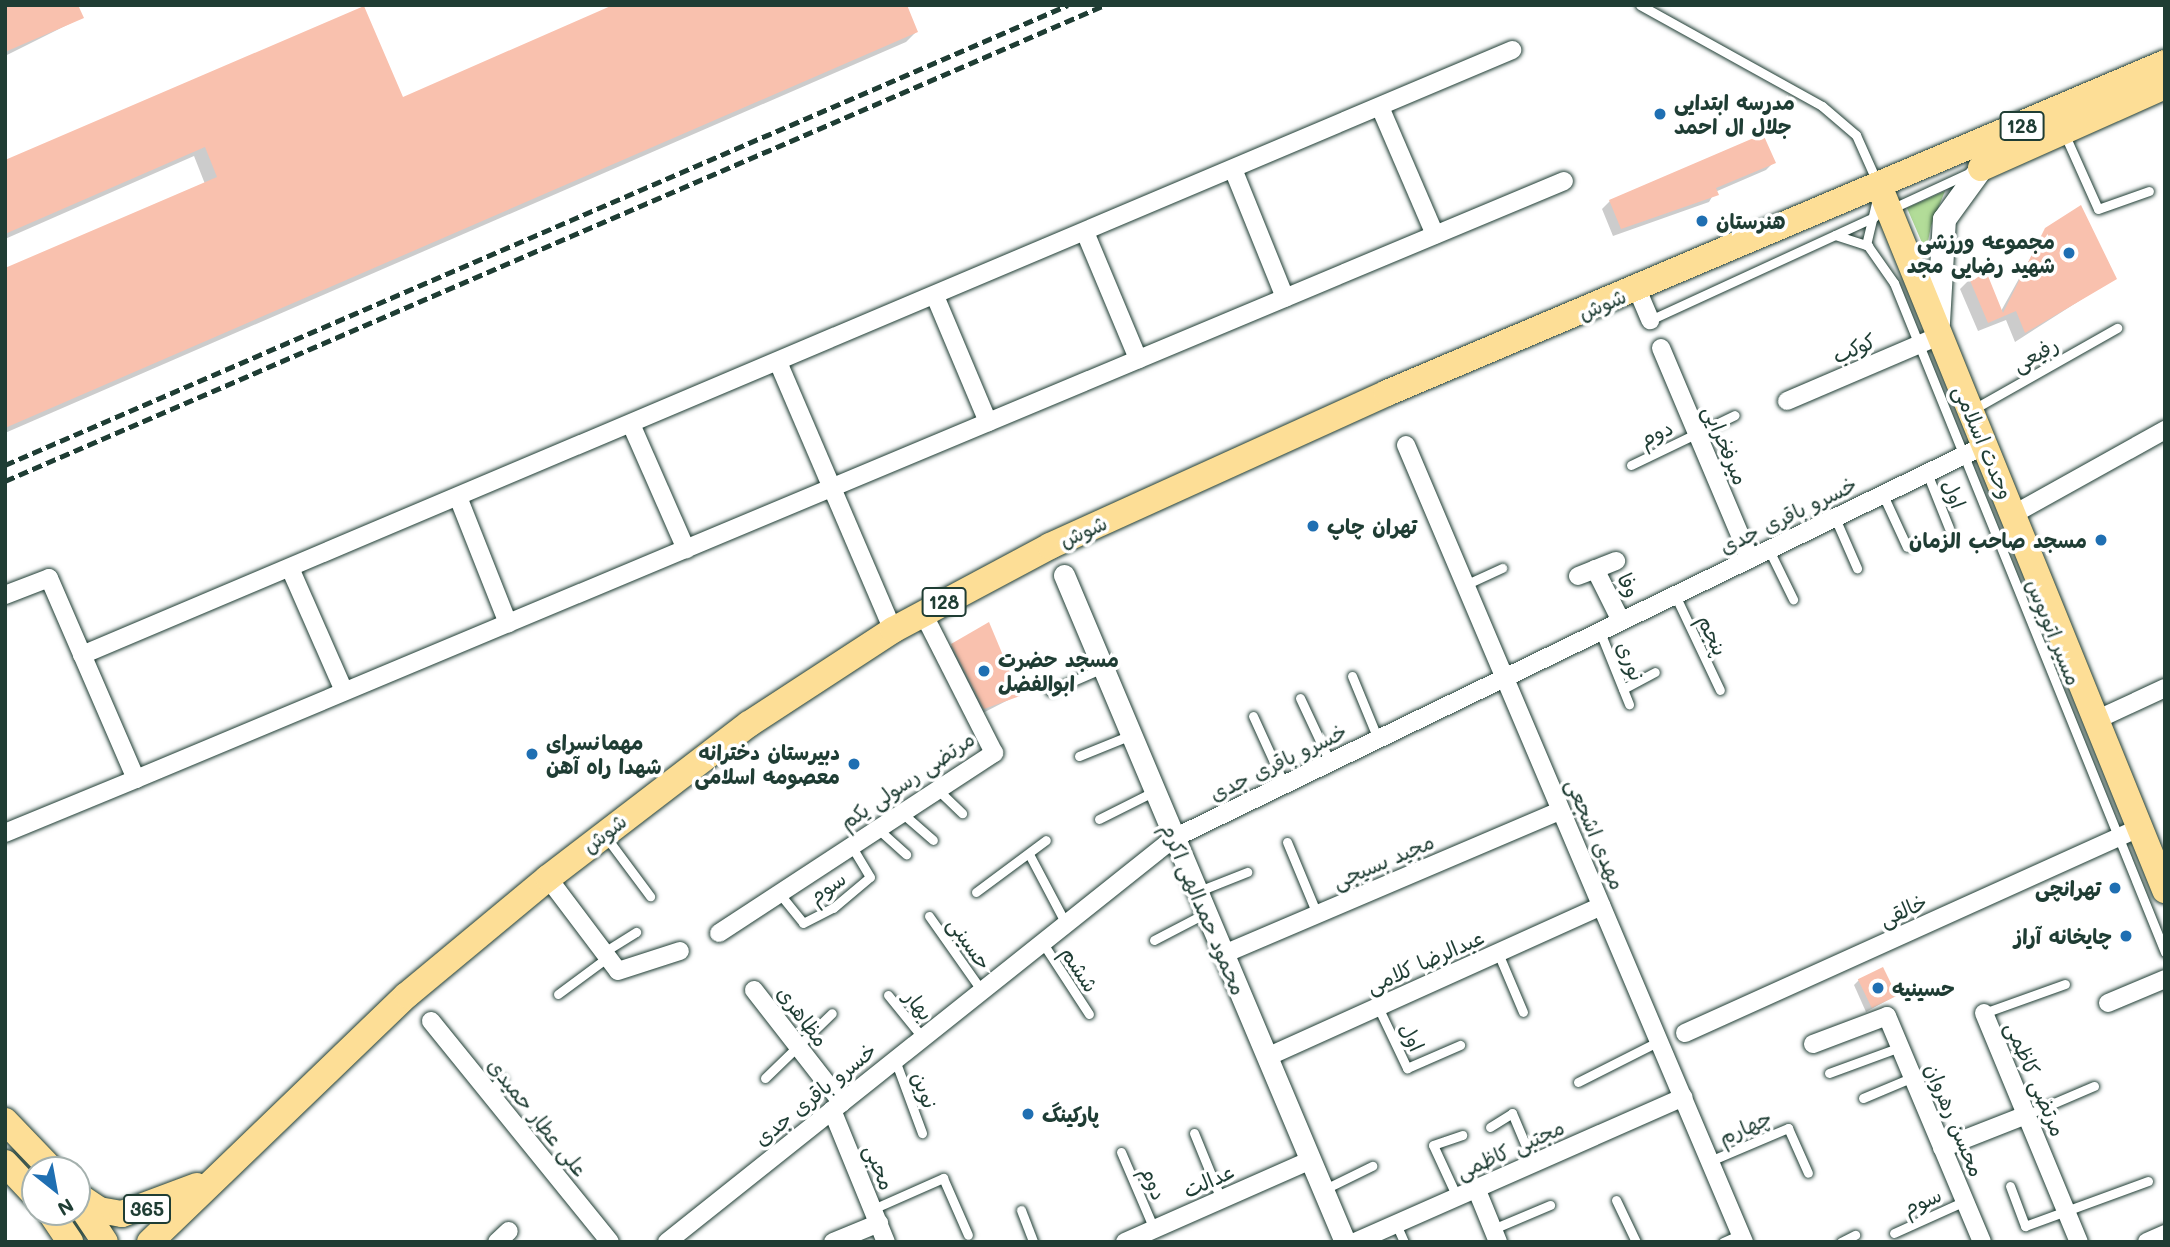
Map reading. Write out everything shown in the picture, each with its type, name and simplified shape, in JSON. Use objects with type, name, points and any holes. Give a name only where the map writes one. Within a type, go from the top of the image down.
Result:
[{"type":"main road","name":"شوش","points":[[150,1242],[407,995],[602,833],[750,724],[893,630],[1050,546],[1375,398],[1637,289],[1884,199],[2165,63]]},
{"type":"main road","name":"128","points":[[1981,168],[2165,86]]},
{"type":"main road","points":[[1929,340],[1944,219],[1981,168]]},
{"type":"main road","name":"وحدت اسلامی","points":[[1884,199],[1929,340],[1970,411],[1975,450],[2014,514],[2096,720],[2129,833],[2162,876]]},
{"type":"main road","points":[[5,1121],[39,1156]]},
{"type":"main road","points":[[5,1163],[21,1180]]},
{"type":"main road","name":"365","points":[[91,1205],[99,1210],[122,1214],[151,1208],[215,1178]]},
{"type":"main road","points":[[59,1226],[70,1242]]},
{"type":"street","points":[[82,655],[1512,50]]},
{"type":"street","points":[[1380,107],[1435,235]]},
{"type":"street","points":[[1233,169],[1285,298]]},
{"type":"street","points":[[5,833],[1564,181]]},
{"type":"street","points":[[1085,232],[1138,359]]},
{"type":"street","points":[[1637,289],[1650,320]]},
{"type":"street","points":[[935,296],[988,422]]},
{"type":"street","name":"کوکب","points":[[1787,401],[1929,340]]},
{"type":"street","name":"میرفخرایی","points":[[1661,348],[1749,559]]},
{"type":"street","points":[[778,362],[829,489],[893,630]]},
{"type":"street","points":[[631,424],[686,549]]},
{"type":"street","points":[[2014,514],[2165,430]]},
{"type":"street","name":"مهدی اشجعی","points":[[1406,445],[1742,1238]]},
{"type":"street","name":"خسرو باقری جدی","points":[[667,1242],[1174,838],[1975,450]]},
{"type":"street","points":[[458,497],[508,623]]},
{"type":"street","name":"وفا","points":[[1578,576],[1616,561]]},
{"type":"street","points":[[290,568],[344,691]]},
{"type":"street","name":"وفا","points":[[1595,569],[1621,621]]},
{"type":"street","name":"محمود حمدالهی اکرم","points":[[1064,575],[1345,1242]]},
{"type":"street","points":[[5,595],[49,578],[135,779]]},
{"type":"street","name":"مرتضی رسولی یکم","points":[[719,933],[877,827],[994,753],[923,613]]},
{"type":"street","points":[[2096,720],[2165,688]]},
{"type":"street","name":"مجید بسیجی","points":[[1224,954],[1561,810]]},
{"type":"street","name":"خالقی","points":[[1685,1032],[2129,833]]},
{"type":"street","points":[[548,878],[610,960],[680,951]]},
{"type":"street","name":"عبدالرضا کلامی","points":[[1267,1057],[1602,906]]},
{"type":"street","points":[[2108,1003],[2165,979]]},
{"type":"street","name":"مظاهری","points":[[754,990],[837,1106]]},
{"type":"street","name":"مرتضی کاظمی","points":[[1984,1013],[2079,1242]]},
{"type":"street","name":"محسن رهروان","points":[[1813,1044],[1887,1016],[1982,1242]]},
{"type":"street","name":"علی عطار حمیدی","points":[[430,1021],[610,1242]]},
{"type":"street","name":"مجتبی کاظمی","points":[[1355,1242],[1683,1097]]},
{"type":"street","name":"محبی","points":[[837,1106],[886,1242]]},
{"type":"street","points":[[1942,1148],[2026,1115]]},
{"type":"street","name":"عدالت","points":[[1125,1242],[1311,1160]]},
{"type":"street","points":[[1476,1188],[1496,1235]]},
{"type":"street","points":[[833,1242],[876,1216]]},
{"type":"street","points":[[2147,1242],[2165,1234]]},
{"type":"lane","points":[[1640,5],[1822,106],[1856,135],[1884,199],[1866,245],[1835,235]]},
{"type":"lane","points":[[2063,131],[2098,209],[2149,191]]},
{"type":"lane","points":[[1650,320],[1835,235],[1884,199],[1981,168]]},
{"type":"lane","name":"مسیر اتوبوس","points":[[1866,245],[1885,266],[1929,340],[2129,833],[2165,952]]},
{"type":"lane","name":"رفیعی","points":[[1970,411],[2117,328]]},
{"type":"lane","points":[[1697,433],[1735,415]]},
{"type":"lane","name":"دوم","points":[[1631,465],[1697,433]]},
{"type":"lane","name":"اول","points":[[1927,473],[1949,528]]},
{"type":"lane","points":[[1883,495],[1907,547]]},
{"type":"lane","points":[[1835,518],[1857,568]]},
{"type":"lane","points":[[1769,550],[1793,599]]},
{"type":"lane","points":[[1465,585],[1502,568]]},
{"type":"lane","name":"پنجم","points":[[1675,595],[1720,690]]},
{"type":"lane","name":"نوری","points":[[1600,632],[1629,704]]},
{"type":"lane","points":[[1051,691],[1103,668]]},
{"type":"lane","points":[[1623,689],[1655,672]]},
{"type":"lane","points":[[1352,676],[1378,739]]},
{"type":"lane","points":[[1300,698],[1330,762]]},
{"type":"lane","points":[[1253,716],[1284,784]]},
{"type":"lane","points":[[1079,756],[1131,735]]},
{"type":"lane","points":[[937,789],[962,813]]},
{"type":"lane","points":[[1099,819],[1155,790]]},
{"type":"lane","points":[[901,812],[933,840]]},
{"type":"lane","points":[[877,827],[906,854]]},
{"type":"lane","points":[[602,833],[650,896]]},
{"type":"lane","points":[[976,892],[1046,840]]},
{"type":"lane","points":[[1287,842],[1317,914]]},
{"type":"lane","name":"سوم","points":[[779,893],[803,923],[833,908],[870,877],[850,845]]},
{"type":"lane","points":[[1029,854],[1066,924]]},
{"type":"lane","points":[[1197,891],[1247,872]]},
{"type":"lane","points":[[1154,940],[1206,913]]},
{"type":"lane","name":"حسینی","points":[[929,916],[982,991]]},
{"type":"lane","points":[[558,994],[610,960],[636,932]]},
{"type":"lane","name":"ششم","points":[[1042,942],[1089,1014]]},
{"type":"lane","points":[[1498,953],[1523,1012]]},
{"type":"lane","name":"مرتضی کاظمی","points":[[1984,1013],[2065,984]]},
{"type":"lane","name":"بهار","points":[[888,995],[923,1038]]},
{"type":"lane","name":"اول","points":[[1378,1007],[1407,1068],[1460,1045]]},
{"type":"lane","points":[[765,1078],[800,1051],[832,1013]]},
{"type":"lane","points":[[1578,1082],[1659,1041]]},
{"type":"lane","points":[[1829,1073],[1900,1047]]},
{"type":"lane","name":"نوین","points":[[895,1060],[922,1133]]},
{"type":"lane","points":[[1863,1098],[1913,1077]]},
{"type":"lane","points":[[488,1091],[503,1079]]},
{"type":"lane","points":[[2026,1115],[2094,1086]]},
{"type":"lane","points":[[1490,1127],[1512,1113],[1533,1163]]},
{"type":"lane","name":"چهارم","points":[[1710,1161],[1788,1128],[1808,1173]]},
{"type":"lane","points":[[1194,1133],[1221,1199]]},
{"type":"lane","points":[[1457,1197],[1433,1145],[1462,1135]]},
{"type":"lane","name":"دوم","points":[[1121,1152],[1154,1229]]},
{"type":"lane","points":[[1323,1190],[1372,1166]]},
{"type":"lane","points":[[876,1216],[943,1178],[968,1235]]},
{"type":"lane","points":[[2010,1186],[2025,1226],[2067,1214],[2148,1181]]},
{"type":"lane","points":[[1616,1200],[1636,1242]]},
{"type":"lane","name":"سوم","points":[[1894,1233],[1965,1201]]},
{"type":"lane","points":[[1496,1235],[1550,1205]]},
{"type":"lane","points":[[1021,1210],[1034,1242]]},
{"type":"lane","points":[[1396,1224],[1404,1242]]},
{"type":"lane","points":[[1841,1242],[1855,1235]]},
{"type":"lane","points":[[1723,1242],[1742,1238]]},
{"type":"green space","points":[[1945,191],[1931,226],[1926,252],[1907,208]]},
{"type":"building","points":[[5,5],[78,5],[84,18],[5,52]]},
{"type":"building","points":[[613,5],[907,5],[918,32],[5,428],[5,268],[217,177],[205,147],[5,234],[5,160],[364,6],[403,97]]},
{"type":"building","points":[[1763,134],[1776,163],[1716,188],[1719,195],[1621,229],[1609,200]]},
{"type":"building","name":"مجموعه ورزشی شهید رضایی مجد","points":[[2081,205],[2117,279],[2025,333],[2016,311],[1988,323],[1969,278],[1986,271],[2003,313],[2045,228]]},
{"type":"building","name":"مسجد حضرت ابوالفضل","points":[[989,622],[1020,696],[984,709],[951,644]]},
{"type":"building","name":"حسینیه","points":[[1883,967],[1897,996],[1872,1008],[1858,979]]},
{"type":"railway","points":[[5,465],[1068,5]]},
{"type":"railway","points":[[5,481],[1105,5]]},
{"type":"place","name":"مدرسه ابتدایی جلال ال احمد","points":[[1660,114]]},
{"type":"place","name":"هنرستان","points":[[1702,221]]},
{"type":"place","name":"مجموعه ورزشی شهید رضایی مجد","points":[[2069,253]]},
{"type":"place","name":"تهران چاپ","points":[[1313,526]]},
{"type":"place","name":"مسجد صاحب الزمان","points":[[2101,540]]},
{"type":"place","name":"مسجد حضرت ابوالفضل","points":[[984,671]]},
{"type":"place","name":"مهمانسرای شهدا راه آهن","points":[[532,754]]},
{"type":"place","name":"دبیرستان دخترانه معصومه اسلامی","points":[[854,764]]},
{"type":"place","name":"تهرانچی","points":[[2115,888]]},
{"type":"place","name":"چایخانه آراز","points":[[2126,936]]},
{"type":"place","name":"حسینیه","points":[[1878,988]]},
{"type":"place","name":"پارکینگ","points":[[1028,1114]]}]
